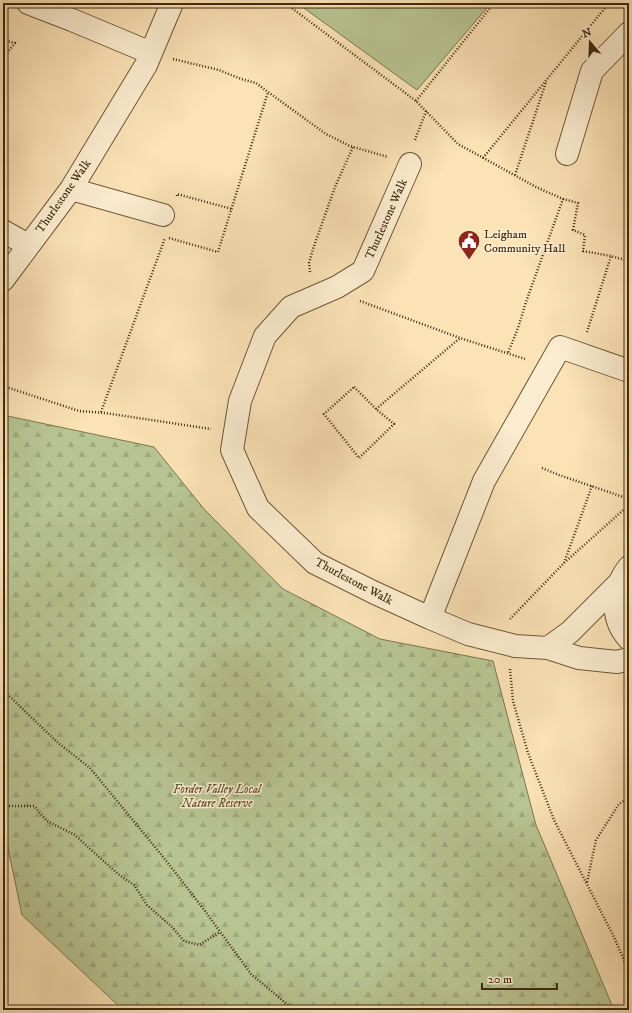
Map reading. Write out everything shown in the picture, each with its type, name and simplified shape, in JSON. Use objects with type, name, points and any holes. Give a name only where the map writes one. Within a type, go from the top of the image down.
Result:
[{"type":"street","points":[[28,3],[151,53]]},
{"type":"street","name":"Thurlestone Walk","points":[[3,280],[71,189],[146,65],[172,3]]},
{"type":"street","points":[[567,154],[592,71],[629,32]]},
{"type":"street","name":"Thurlestone Walk","points":[[410,164],[363,271],[324,293],[291,307],[265,336],[240,401],[232,450],[258,508],[315,562],[375,593],[468,634],[516,646],[548,648],[579,658],[617,662],[629,659]]},
{"type":"street","points":[[71,189],[163,215]]},
{"type":"street","points":[[3,231],[28,245]]},
{"type":"street","points":[[430,618],[484,481],[560,347],[629,371]]},
{"type":"street","points":[[624,575],[616,594],[615,605],[616,616],[620,627],[629,639]]},
{"type":"street","points":[[548,648],[570,632],[624,575]]},
{"type":"path","points":[[285,3],[416,101],[458,144],[536,187],[563,199],[578,203],[573,230],[585,235],[583,251],[629,261]]},
{"type":"path","points":[[416,101],[494,3]]},
{"type":"path","points":[[483,158],[609,3]]},
{"type":"path","points":[[3,40],[15,44],[3,58]]},
{"type":"path","points":[[151,53],[218,70],[256,83],[326,134],[353,147],[410,164],[411,152],[426,111]]},
{"type":"path","points":[[515,175],[547,80]]},
{"type":"path","points":[[101,412],[165,237],[218,252],[268,92]]},
{"type":"path","points":[[353,147],[335,188],[309,263],[310,278],[324,293],[548,367]]},
{"type":"path","points":[[163,215],[170,217],[177,194],[232,209]]},
{"type":"path","points":[[508,354],[563,199]]},
{"type":"path","points":[[595,306],[611,256]]},
{"type":"path","points":[[376,409],[460,338]]},
{"type":"path","points":[[3,386],[79,411],[101,412],[235,434]]},
{"type":"path","points":[[354,387],[376,409],[394,424],[359,458],[324,414],[354,387]]},
{"type":"path","points":[[542,468],[629,499]]},
{"type":"path","points":[[564,564],[592,486]]},
{"type":"path","points":[[629,505],[564,564],[503,626],[508,644],[513,701],[528,753],[554,820],[614,937],[629,972]]},
{"type":"path","points":[[3,690],[57,742],[90,768],[206,911],[250,974],[294,1010]]},
{"type":"path","points":[[586,883],[596,840],[619,804],[629,797]]},
{"type":"path","points":[[3,806],[34,806],[47,821],[75,835],[118,874],[134,885],[147,904],[172,927],[184,942],[199,945],[220,932]]},
{"type":"green space","points":[[297,3],[491,3],[417,90]]},
{"type":"green space","name":"Forder Valley Local Nature Reserve","points":[[3,415],[154,447],[204,509],[283,589],[380,639],[493,661],[536,825],[614,1010],[123,1010],[22,915],[3,824]]},
{"type":"place","name":"Leigham Community Hall","points":[[469,260]]}]
